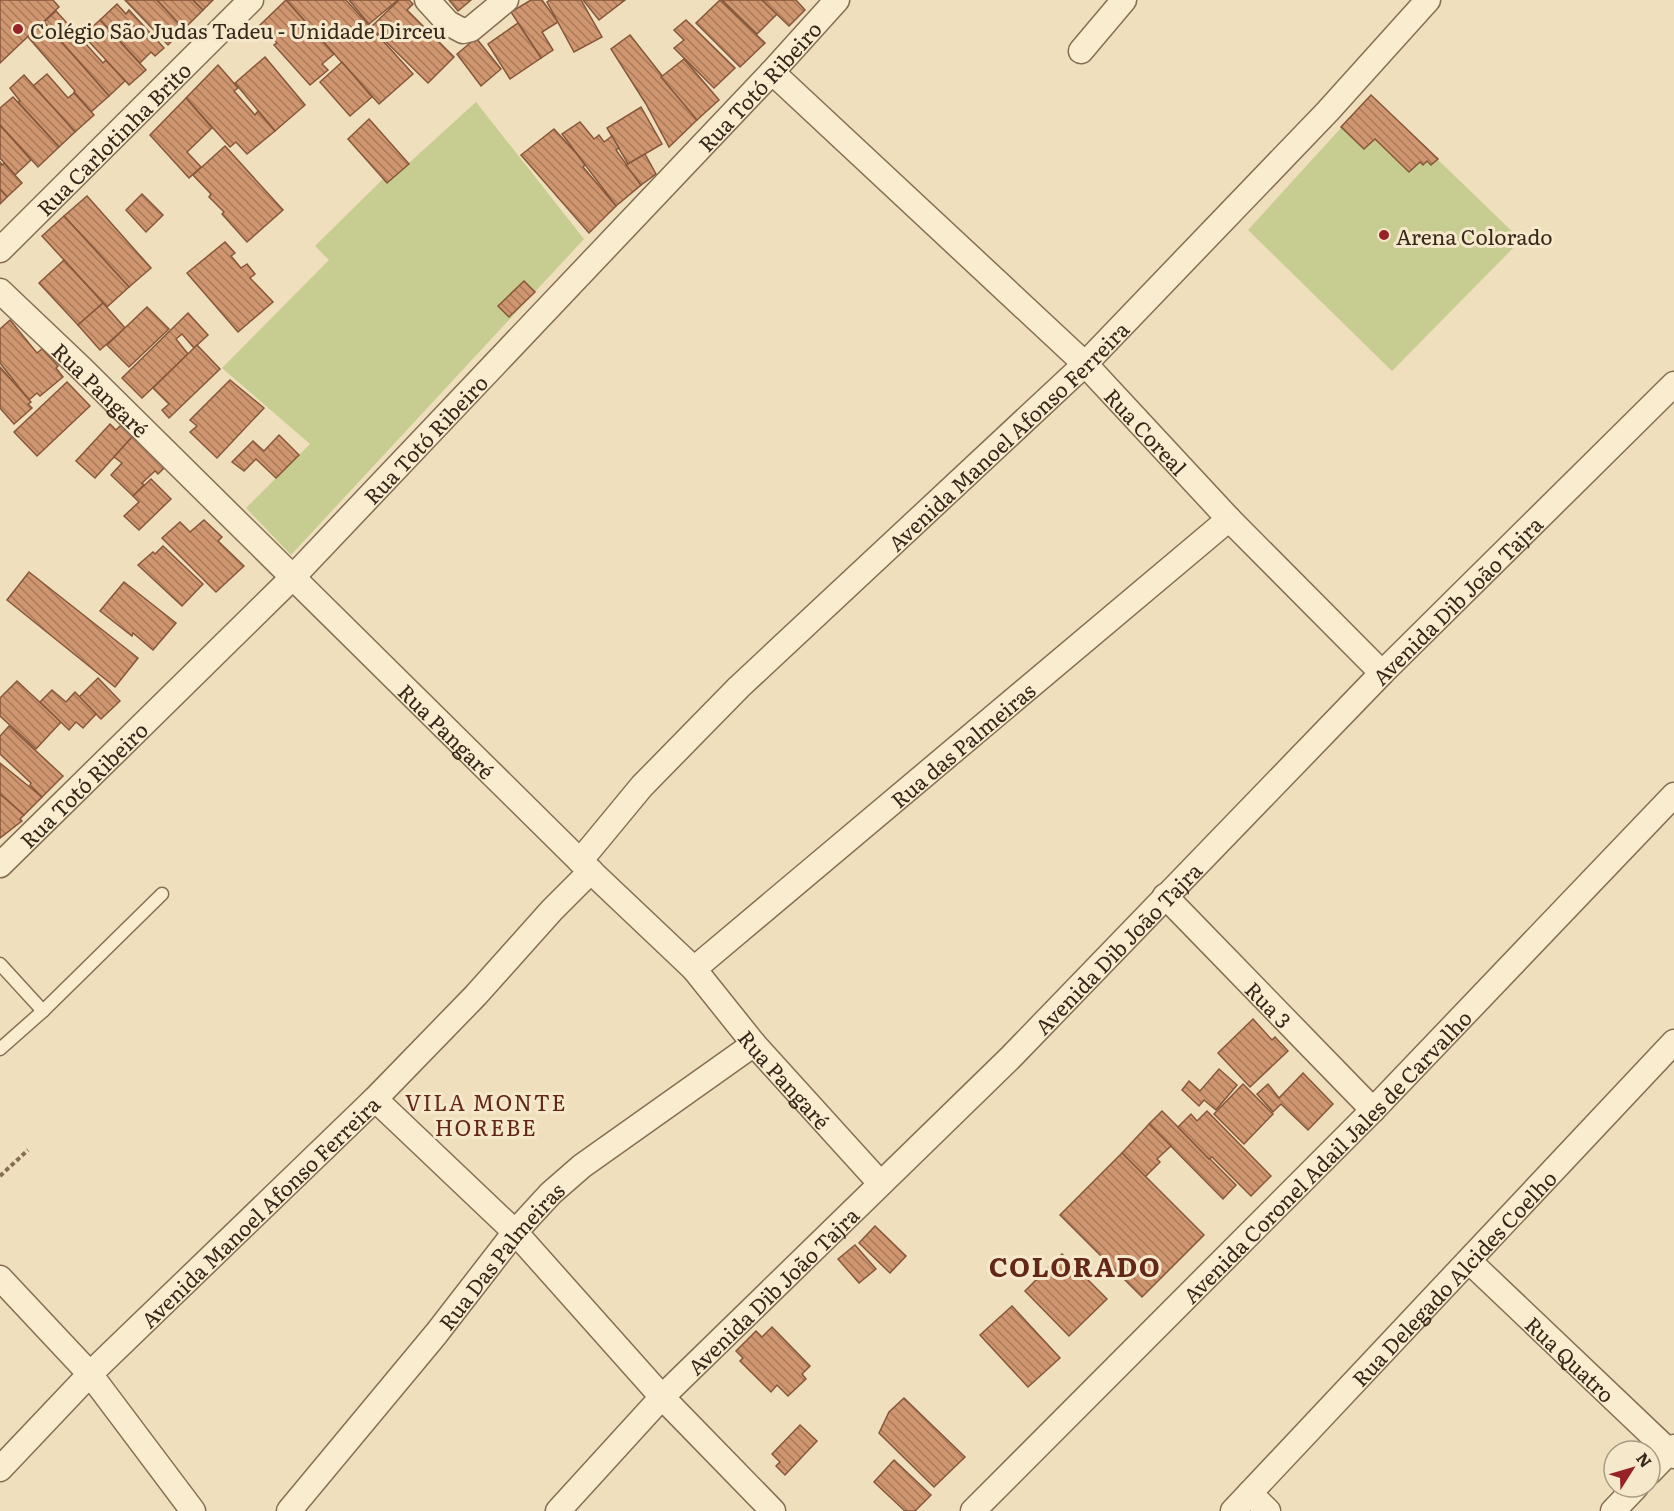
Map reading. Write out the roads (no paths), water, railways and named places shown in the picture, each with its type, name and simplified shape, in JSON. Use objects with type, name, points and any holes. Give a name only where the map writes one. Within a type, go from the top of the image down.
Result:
[{"type":"street","name":"Rua Carlotinha Brito","points":[[0,250],[251,0]]},
{"type":"street","points":[[427,0],[458,31],[471,29],[506,0]]},
{"type":"street","name":"Rua Totó Ribeiro","points":[[0,865],[292,578],[772,72],[837,0]]},
{"type":"street","points":[[1081,51],[1124,0]]},
{"type":"street","name":"Avenida Manoel Afonso Ferreira","points":[[0,1469],[90,1374],[375,1099],[476,995],[552,910],[642,786],[715,710],[1085,364],[1328,111],[1428,0]]},
{"type":"street","name":"Rua Coreal","points":[[772,72],[1085,364],[1229,519],[1382,673]]},
{"type":"street","name":"Rua Pangaré","points":[[0,291],[80,367],[585,866],[694,969],[754,1044],[880,1183]]},
{"type":"street","name":"Avenida Dib João Tajra","points":[[558,1511],[662,1397],[1011,1057],[1382,673],[1672,390]]},
{"type":"street","name":"Rua das Palmeiras","points":[[694,969],[1229,519]]},
{"type":"street","name":"Avenida Coronel Adail Jales de Carvalho","points":[[973,1511],[1373,1110],[1674,795]]},
{"type":"street","name":"Rua 3","points":[[1165,896],[1373,1110]]},
{"type":"street","name":"Rua Delegado Alcides Coelho","points":[[1233,1511],[1674,1042]]},
{"type":"street","name":"Rua Das Palmeiras","points":[[289,1511],[436,1334],[515,1232],[551,1193],[582,1166],[754,1044]]},
{"type":"street","points":[[375,1099],[515,1232],[662,1397],[774,1511]]},
{"type":"street","name":"Rua Quatro","points":[[1469,1261],[1672,1452]]},
{"type":"street","points":[[0,1278],[90,1374],[193,1511]]},
{"type":"street","points":[[1250,1493],[1268,1511]]},
{"type":"street","points":[[1613,1511],[1624,1499]]},
{"type":"lane","points":[[0,1049],[43,1011],[162,894]]},
{"type":"lane","points":[[0,964],[43,1011]]},
{"type":"place","name":"Colégio São Judas Tadeu - Unidade Dirceu","points":[[18,29]]},
{"type":"place","name":"Arena Colorado","points":[[1384,235]]},
{"type":"district","name":"VILA MONTE HOREBE","points":[[486,1114]]},
{"type":"district","name":"COLORADO","points":[[1075,1265]]}]
